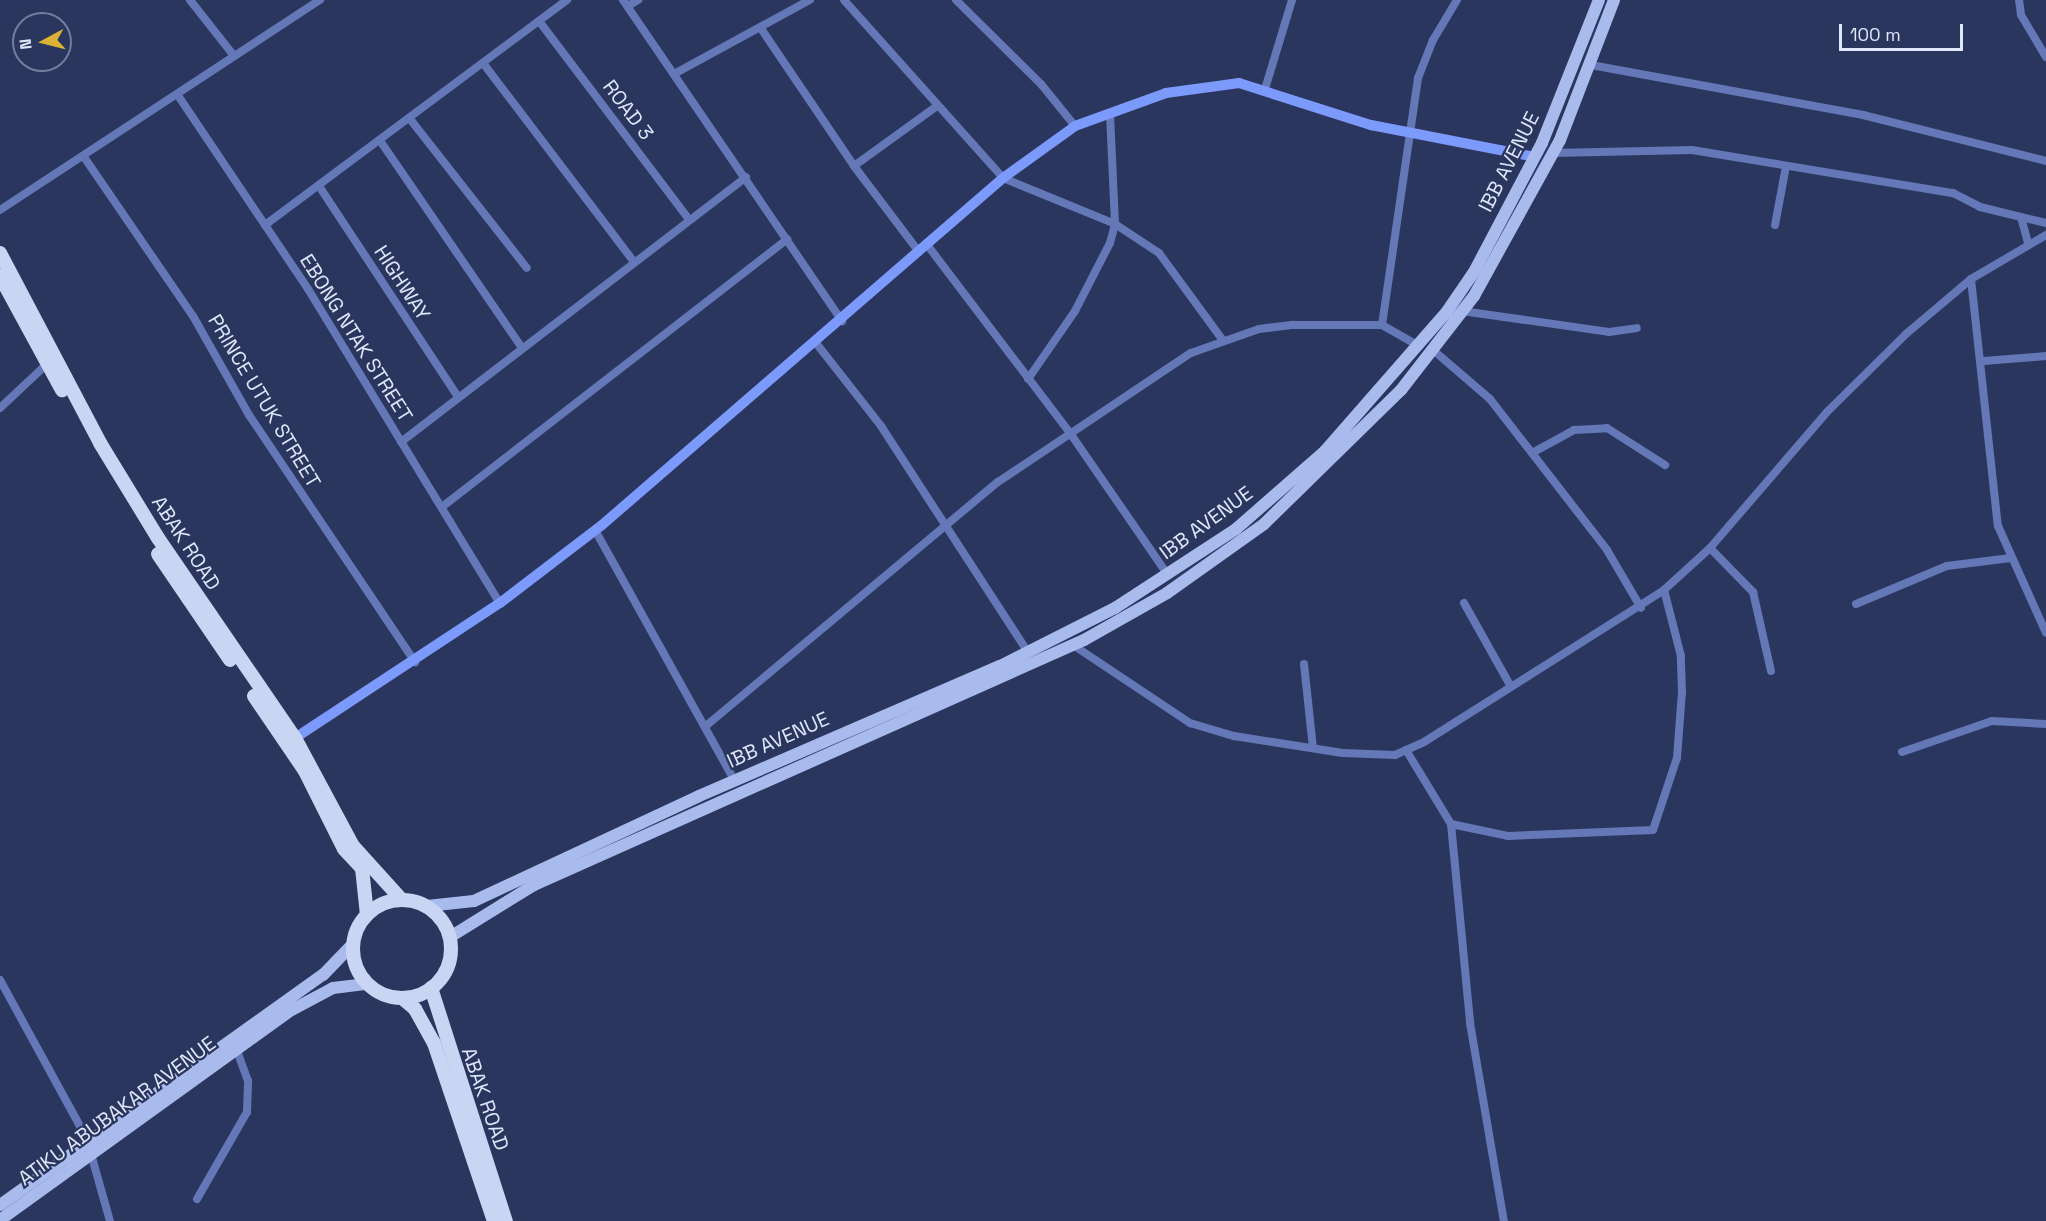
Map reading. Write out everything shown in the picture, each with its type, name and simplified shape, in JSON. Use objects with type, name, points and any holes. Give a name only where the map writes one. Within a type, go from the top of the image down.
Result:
[{"type":"highway","name":"ABAK ROAD","points":[[0,253],[125,485],[295,738],[349,848]]},
{"type":"highway","name":"ABAK ROAD","points":[[0,276],[125,503],[305,771],[349,848]]},
{"type":"highway","points":[[349,848],[401,899],[427,906],[442,920],[450,937],[450,958],[431,988],[402,998],[367,984],[356,966],[352,945],[367,915],[362,868],[349,848]]},
{"type":"highway","points":[[367,915],[401,899]]},
{"type":"highway","name":"ABAK ROAD","points":[[431,988],[506,1221]]},
{"type":"highway","name":"ABAK ROAD","points":[[402,998],[415,1009],[434,1043],[494,1221]]},
{"type":"main road","name":"IBB AVENUE","points":[[427,906],[474,901],[616,833],[1028,652],[1168,575],[1236,528],[1325,451],[1419,346],[1474,272],[1535,157],[1575,68],[1599,0]]},
{"type":"main road","points":[[450,937],[534,885],[1073,645],[1146,607],[1264,524],[1362,431],[1434,350],[1493,267],[1553,153],[1591,65],[1614,0]]},
{"type":"main road","points":[[252,1029],[329,970],[352,945]]},
{"type":"main road","points":[[252,1029],[333,988],[367,984]]},
{"type":"main road","name":"ATIKU ABUBAKAR AVENUE","points":[[0,1220],[236,1048],[252,1029]]},
{"type":"main road","name":"ATIKU ABUBAKAR AVENUE","points":[[0,1205],[88,1141],[252,1029]]},
{"type":"street","points":[[190,0],[234,56]]},
{"type":"street","points":[[0,210],[320,0]]},
{"type":"street","points":[[265,225],[381,142],[567,0]]},
{"type":"street","points":[[638,0],[625,3],[746,177],[842,321]]},
{"type":"street","points":[[674,74],[762,30],[810,0]]},
{"type":"street","points":[[844,0],[1003,178],[1115,224],[1159,253],[1222,339]]},
{"type":"street","points":[[956,0],[1041,84],[1075,126]]},
{"type":"street","points":[[1265,89],[1292,0]]},
{"type":"street","points":[[1382,325],[1405,191],[1407,134],[1423,59],[1457,0]]},
{"type":"street","points":[[2019,0],[2020,15],[2046,57]]},
{"type":"street","name":"ROAD 3","points":[[539,21],[690,219]]},
{"type":"street","points":[[762,30],[854,166],[924,249],[1070,433],[1168,575]]},
{"type":"street","points":[[483,63],[634,262]]},
{"type":"street","points":[[1591,65],[1863,115],[2046,161]]},
{"type":"street","points":[[295,738],[415,662],[500,603],[595,530],[842,321],[1003,178],[1075,126],[1110,113],[1209,84],[1239,83],[1265,89],[1407,134],[1535,157]]},
{"type":"street","name":"EBONG NTAK STREET","points":[[177,94],[265,225],[500,603]]},
{"type":"street","points":[[854,166],[938,106]]},
{"type":"street","points":[[1028,379],[1075,311],[1115,224],[1110,113]]},
{"type":"street","points":[[410,119],[527,268]]},
{"type":"street","points":[[381,142],[522,348]]},
{"type":"street","points":[[1553,153],[1692,150],[1953,193],[2021,218],[2046,223]]},
{"type":"street","name":"PRINCE UTUK STREET","points":[[84,157],[193,316],[267,443],[415,662]]},
{"type":"street","points":[[1775,225],[1786,166]]},
{"type":"street","points":[[401,442],[746,177]]},
{"type":"street","name":"HIGHWAY","points":[[319,186],[458,398]]},
{"type":"street","points":[[2021,218],[2028,244]]},
{"type":"street","points":[[1073,645],[1190,723],[1234,736],[1383,757],[1406,750],[1510,685],[1641,608],[1664,590],[1710,548],[1828,411],[1971,279],[2046,235]]},
{"type":"street","points":[[442,507],[787,239]]},
{"type":"street","points":[[1971,279],[1984,361],[1992,488],[2010,558],[2046,633]]},
{"type":"street","points":[[1462,311],[1609,332],[1638,328]]},
{"type":"street","points":[[707,725],[948,524],[1142,382],[1222,339],[1294,325],[1382,325],[1419,346]]},
{"type":"street","points":[[816,343],[948,524],[1028,652]]},
{"type":"street","points":[[1434,350],[1490,399],[1607,550],[1641,608]]},
{"type":"street","points":[[1984,361],[2046,356]]},
{"type":"street","points":[[0,408],[48,363]]},
{"type":"street","points":[[1532,453],[1574,430],[1607,428],[1665,465]]},
{"type":"street","points":[[595,530],[707,725],[734,780]]},
{"type":"street","points":[[1710,548],[1753,592],[1771,671]]},
{"type":"street","points":[[1857,604],[1908,579],[1947,566],[2010,558]]},
{"type":"street","points":[[1451,824],[1508,836],[1653,830],[1677,758],[1683,692],[1681,656],[1664,590]]},
{"type":"street","points":[[1464,603],[1510,685]]},
{"type":"street","points":[[1304,664],[1313,748]]},
{"type":"street","points":[[1902,752],[1992,721],[2046,724]]},
{"type":"street","points":[[1406,750],[1451,824],[1470,1023],[1504,1221]]},
{"type":"street","points":[[0,980],[88,1141]]},
{"type":"street","points":[[197,1199],[247,1112],[248,1080],[236,1048]]},
{"type":"street","points":[[91,1154],[110,1221]]}]
